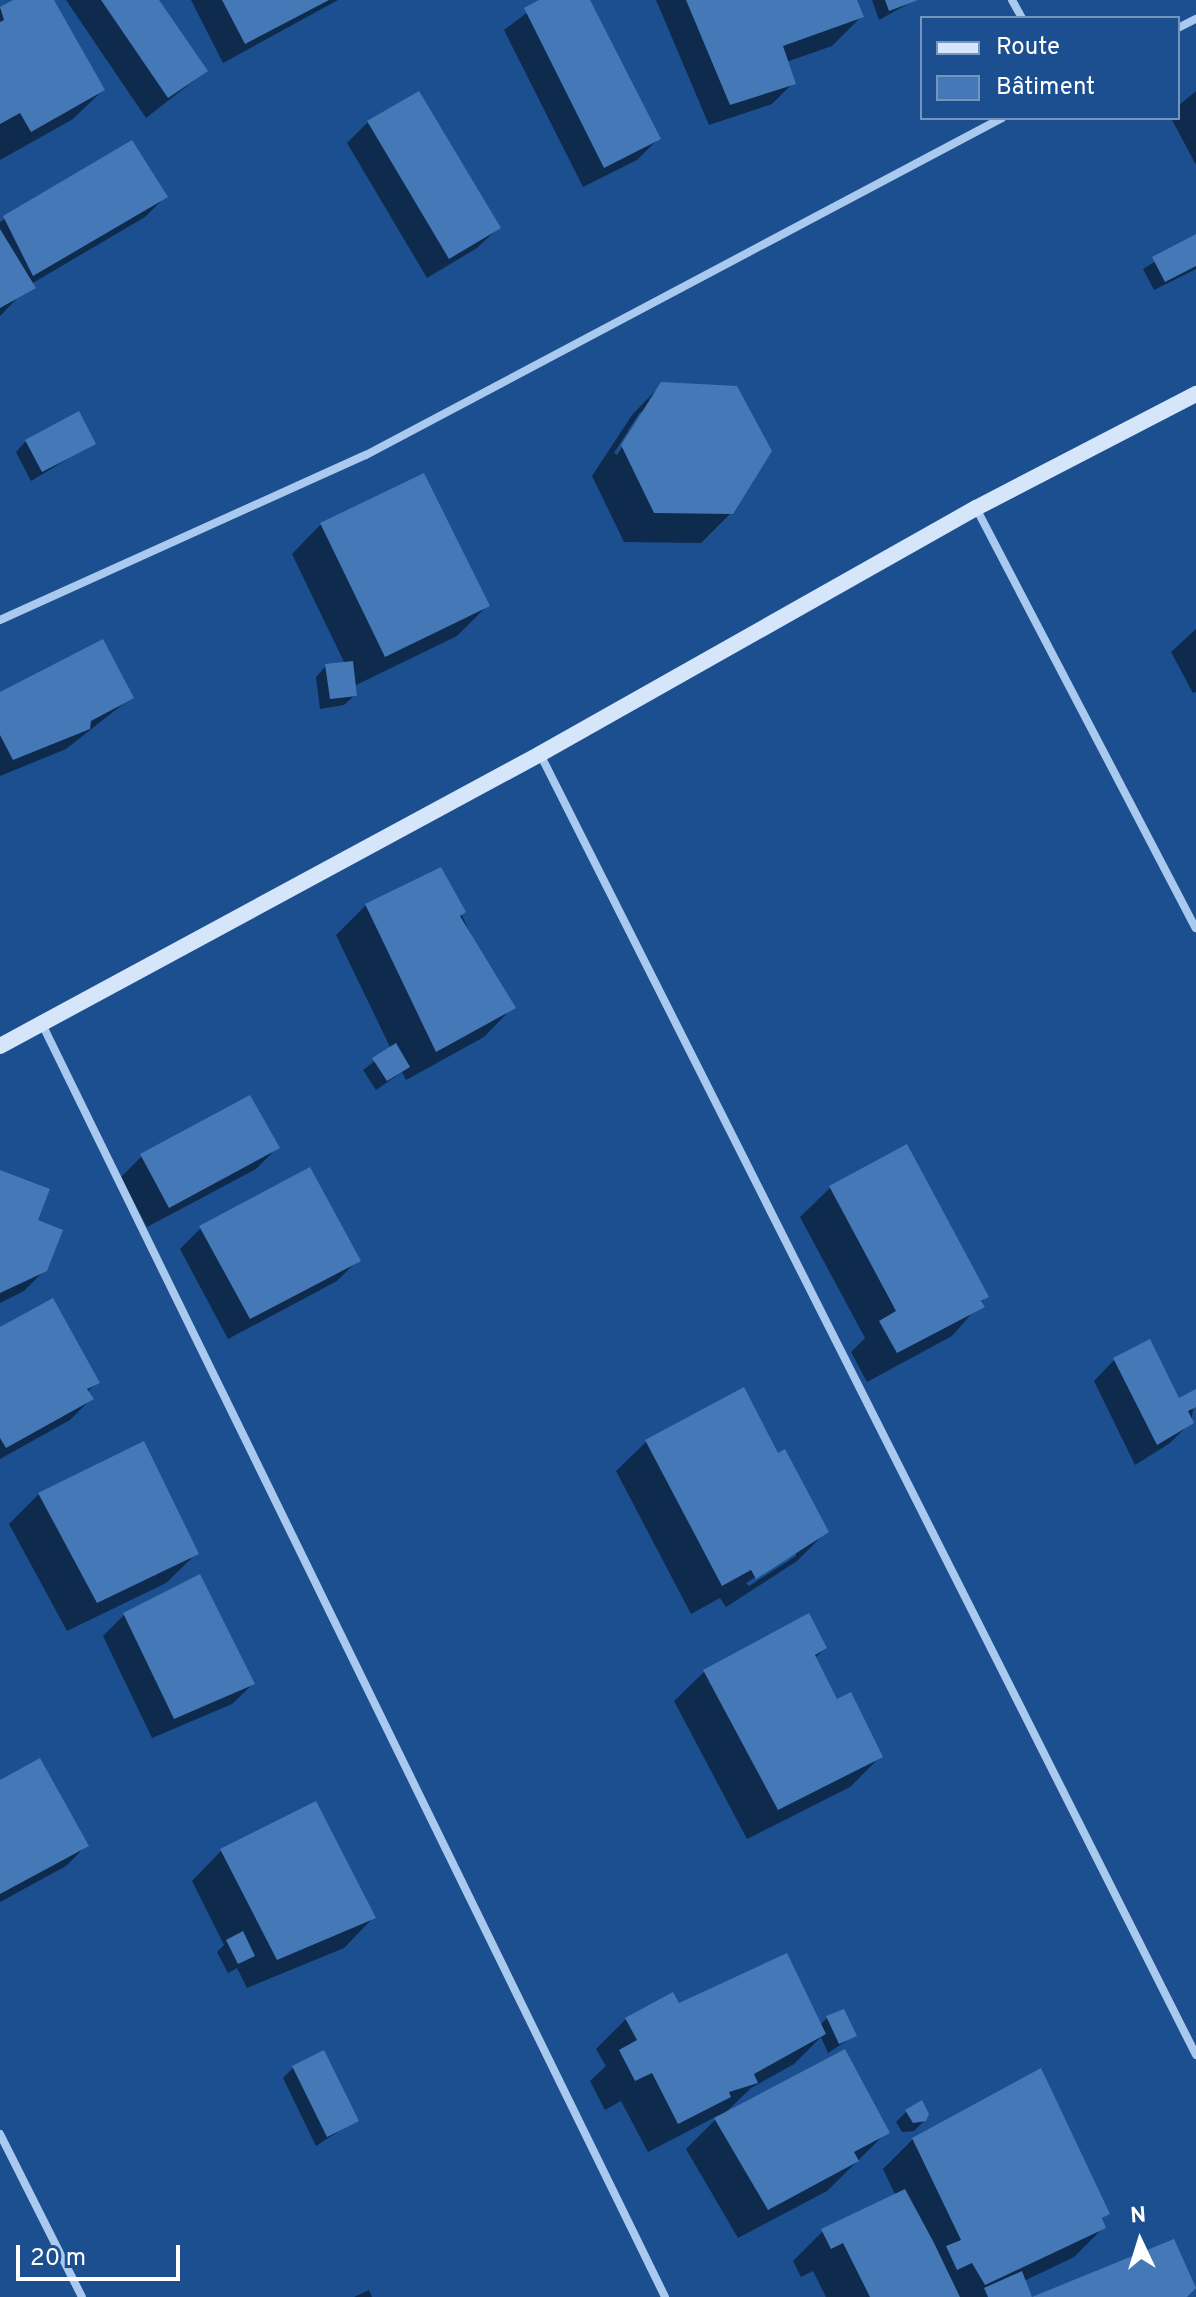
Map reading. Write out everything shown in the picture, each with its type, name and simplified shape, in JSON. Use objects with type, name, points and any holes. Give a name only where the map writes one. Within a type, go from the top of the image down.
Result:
[{"type":"main road","points":[[0,1046],[540,754],[976,508],[1196,394]]},
{"type":"street","points":[[0,620],[366,455],[998,120]]},
{"type":"street","points":[[976,508],[1196,928]]},
{"type":"street","points":[[540,754],[1196,2055]]},
{"type":"street","points":[[42,1024],[665,2297]]},
{"type":"street","points":[[0,2134],[82,2297]]},
{"type":"building","points":[[13,0],[54,0],[105,90],[31,132],[20,113],[0,124],[0,22],[4,20],[0,7]]},
{"type":"building","points":[[101,0],[159,0],[208,71],[168,98]]},
{"type":"building","points":[[222,0],[329,0],[245,44]]},
{"type":"building","points":[[539,0],[590,0],[661,139],[604,168],[524,8]]},
{"type":"building","points":[[686,0],[857,0],[864,17],[783,46],[796,84],[730,105]]},
{"type":"building","points":[[885,0],[918,0],[889,11]]},
{"type":"building","points":[[419,91],[501,228],[449,259],[367,121]]},
{"type":"building","points":[[132,140],[168,197],[33,276],[3,216]]},
{"type":"building","points":[[0,229],[36,288],[0,308]]},
{"type":"building","points":[[1196,234],[1196,266],[1165,282],[1152,257]]},
{"type":"building","points":[[661,382],[737,386],[772,451],[733,514],[654,513],[621,445]]},
{"type":"building","points":[[79,411],[96,444],[42,472],[25,440]]},
{"type":"building","points":[[424,473],[490,606],[385,657],[320,523]]},
{"type":"building","points":[[103,639],[134,698],[91,721],[90,729],[13,760],[0,735],[0,692]]},
{"type":"building","points":[[353,661],[357,696],[330,699],[325,664]]},
{"type":"building","points":[[441,867],[466,912],[460,916],[516,1008],[436,1052],[365,904]]},
{"type":"building","points":[[396,1043],[410,1067],[387,1081],[372,1058]]},
{"type":"building","points":[[250,1095],[280,1148],[169,1208],[140,1154]]},
{"type":"building","points":[[907,1144],[989,1297],[981,1301],[985,1307],[897,1353],[879,1321],[896,1311],[829,1186]]},
{"type":"building","points":[[310,1167],[361,1261],[250,1319],[199,1226]]},
{"type":"building","points":[[0,1170],[50,1189],[38,1220],[63,1230],[47,1271],[0,1293]]},
{"type":"building","points":[[53,1298],[100,1383],[87,1389],[94,1399],[6,1448],[0,1438],[0,1327]]},
{"type":"building","points":[[1150,1339],[1179,1398],[1196,1389],[1196,1407],[1188,1411],[1194,1423],[1157,1445],[1113,1358]]},
{"type":"building","points":[[744,1387],[778,1453],[785,1449],[829,1532],[756,1579],[751,1570],[722,1586],[645,1440]]},
{"type":"building","points":[[144,1441],[199,1554],[97,1603],[38,1493]]},
{"type":"building","points":[[200,1574],[255,1684],[174,1719],[123,1613]]},
{"type":"building","points":[[809,1613],[827,1648],[815,1655],[837,1699],[851,1692],[883,1757],[778,1810],[703,1670]]},
{"type":"building","points":[[40,1758],[89,1846],[0,1894],[0,1780]]},
{"type":"building","points":[[316,1801],[376,1918],[277,1960],[220,1849]]},
{"type":"building","points":[[243,1931],[255,1956],[238,1964],[226,1940]]},
{"type":"building","points":[[787,1953],[826,2034],[754,2074],[758,2083],[729,2092],[731,2097],[678,2124],[652,2073],[635,2081],[619,2050],[637,2040],[625,2018],[673,1992],[679,2003]]},
{"type":"building","points":[[844,2009],[857,2036],[839,2044],[826,2016]]},
{"type":"building","points":[[845,2049],[890,2133],[854,2152],[859,2161],[768,2210],[714,2118]]},
{"type":"building","points":[[324,2050],[359,2121],[327,2137],[292,2066]]},
{"type":"building","points":[[1041,2068],[1110,2214],[1102,2218],[1106,2228],[985,2285],[972,2263],[957,2270],[946,2246],[961,2240],[912,2138]]},
{"type":"building","points":[[922,2100],[929,2114],[926,2121],[913,2123],[905,2110]]},
{"type":"building","points":[[905,2189],[960,2297],[870,2297],[843,2243],[831,2249],[821,2229]]},
{"type":"building","points":[[1174,2239],[1196,2288],[1187,2297],[1032,2297]]},
{"type":"building","points":[[1022,2271],[1032,2297],[988,2297],[984,2288]]}]
